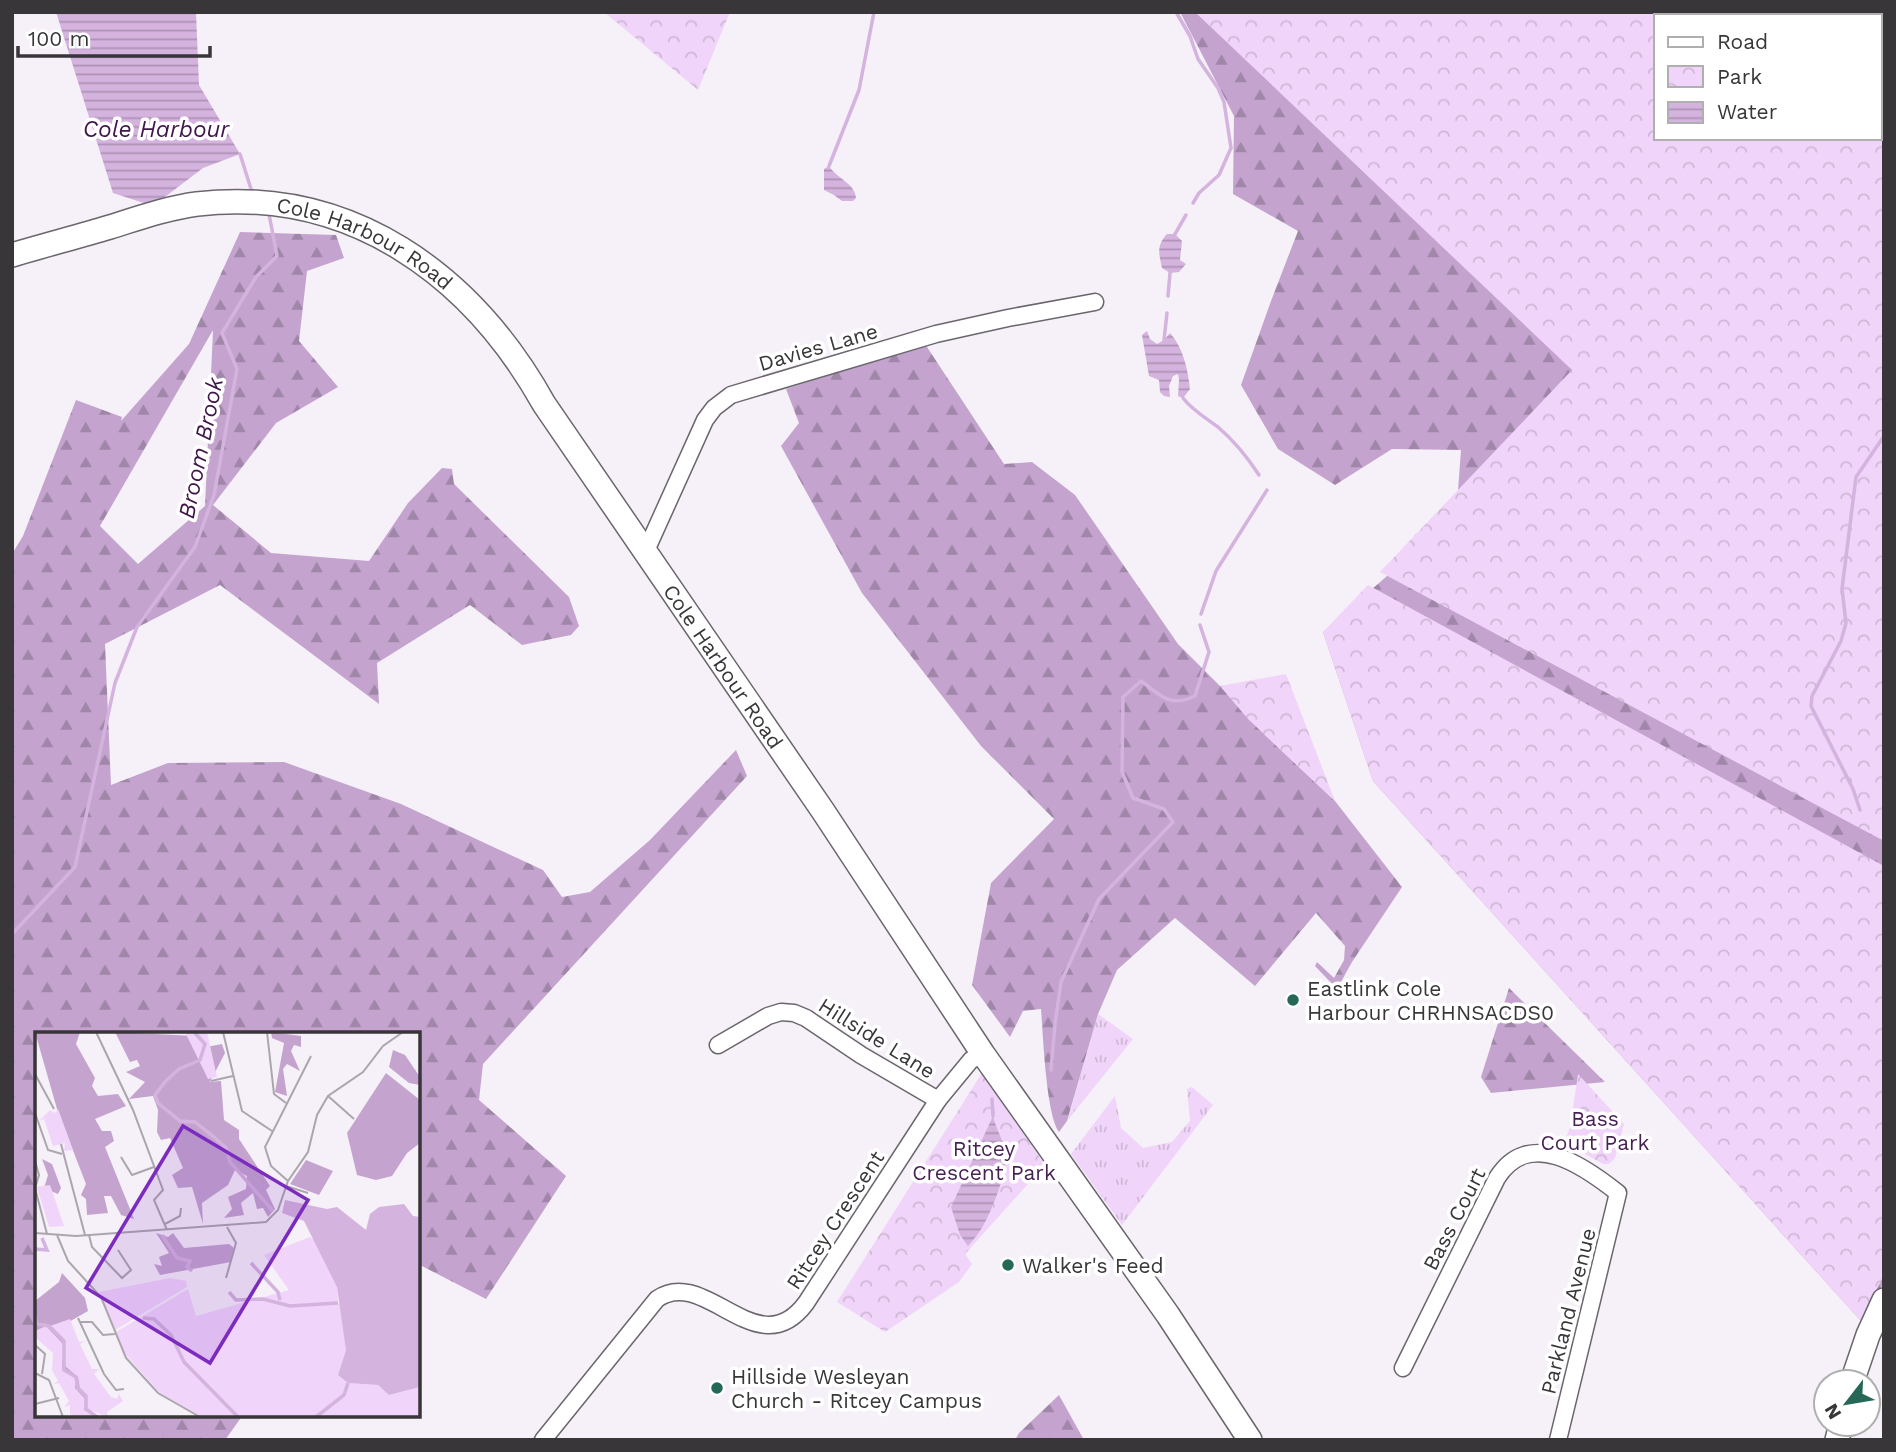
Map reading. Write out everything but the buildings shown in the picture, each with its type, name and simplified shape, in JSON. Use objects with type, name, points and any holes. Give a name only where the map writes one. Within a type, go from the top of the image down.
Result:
[{"type":"main road","name":"Cole Harbour Road","points":[[12,255],[180,207],[249,202],[288,206],[368,231],[425,264],[463,296],[494,330],[521,366],[645,553],[823,811],[983,1054],[1168,1315],[1250,1440]]},
{"type":"main road","points":[[1857,1368],[1884,1300]]},
{"type":"street","name":"Davies Lane","points":[[645,553],[705,421],[714,408],[731,395],[936,334],[1095,302]]},
{"type":"street","name":"Hillside Lane","points":[[718,1045],[768,1016],[781,1012],[794,1013],[938,1100]]},
{"type":"street","name":"Ritcey Crescent","points":[[543,1440],[663,1295],[691,1294],[762,1326],[778,1325],[797,1314],[938,1100],[971,1060],[983,1054]]},
{"type":"street","name":"Bass Court","points":[[1403,1368],[1497,1178],[1511,1161],[1526,1153],[1547,1153],[1580,1167],[1618,1193]]},
{"type":"street","name":"Parkland Avenue","points":[[1558,1440],[1618,1193]]},
{"type":"green space","points":[[604,12],[730,12],[698,90]]},
{"type":"green space","points":[[1180,12],[1882,12],[1884,15],[1884,1282],[1861,1321],[1373,781],[1323,632],[1387,576],[1415,535],[1457,504],[1461,450],[1392,449],[1335,485],[1278,449],[1241,385],[1298,231],[1233,194],[1234,116]]},
{"type":"green space","points":[[1195,12],[1884,12],[1884,841],[1380,572],[1572,370]]},
{"type":"green space","points":[[240,232],[336,235],[344,258],[307,271],[299,341],[338,387],[276,423],[213,505],[271,553],[369,561],[408,503],[442,468],[452,469],[454,484],[569,597],[579,626],[571,635],[522,645],[470,605],[377,663],[379,704],[220,585],[105,644],[111,785],[168,763],[284,762],[401,804],[543,870],[562,897],[590,892],[650,840],[736,750],[747,776],[483,1064],[479,1100],[566,1176],[486,1299],[420,1265],[420,1032],[35,1032],[35,1417],[242,1417],[225,1440],[12,1440],[12,554],[23,536],[76,400],[122,417],[121,421],[189,344]],"holes":[[[213,330],[205,506],[138,564],[100,526]]]},
{"type":"green space","points":[[925,344],[1004,464],[1032,462],[1075,495],[1178,644],[1265,735],[1335,801],[1402,887],[1337,989],[1315,966],[1317,962],[1334,978],[1344,960],[1345,946],[1316,913],[1255,986],[1175,918],[1117,970],[1098,1014],[1067,1121],[1059,1132],[1048,1092],[1041,1009],[1023,1011],[1010,1037],[972,985],[991,883],[1054,819],[981,746],[862,593],[781,446],[799,423],[786,389]]},
{"type":"green space","points":[[1368,585],[1884,866],[1884,1275],[1861,1321],[1373,781],[1323,632]]},
{"type":"green space","points":[[1286,674],[1335,801],[1248,719],[1220,686]]},
{"type":"green space","points":[[1509,988],[1605,1082],[1491,1093],[1481,1077]]},
{"type":"green space","points":[[1098,1014],[1133,1039],[1067,1121],[1069,1116]]},
{"type":"green space","name":"Ritcey Crescent Park","points":[[982,1073],[1045,1165],[965,1254],[972,1264],[959,1282],[885,1332],[837,1302]]},
{"type":"green space","name":"Bass Court Park","points":[[1578,1074],[1624,1124],[1615,1158],[1609,1164],[1603,1164],[1564,1142],[1570,1128]]},
{"type":"green space","points":[[1192,1087],[1213,1105],[1122,1225],[1071,1154],[1115,1096],[1121,1128],[1143,1148],[1172,1142],[1190,1121],[1187,1089]]},
{"type":"green space","points":[[1059,1395],[1084,1440],[1015,1440],[1019,1433]]},
{"type":"water","name":"Cole Harbour","points":[[56,12],[196,12],[199,85],[240,154],[203,168],[153,206],[113,193]]},
{"type":"water","points":[[829,166],[852,188],[856,198],[853,201],[842,201],[824,190],[824,169]]},
{"type":"water","points":[[1167,234],[1175,234],[1182,241],[1180,260],[1186,264],[1179,272],[1170,273],[1162,268],[1160,246]]},
{"type":"water","points":[[1147,331],[1150,339],[1157,344],[1170,333],[1182,352],[1190,389],[1183,398],[1178,396],[1178,374],[1173,376],[1169,386],[1170,397],[1160,392],[1159,380],[1149,376],[1142,335]]},
{"type":"water","points":[[993,1116],[1006,1152],[1006,1163],[987,1218],[968,1246],[960,1235],[951,1207]]},
{"type":"waterway","points":[[829,166],[859,90],[874,12]]},
{"type":"waterway","points":[[1176,12],[1190,36],[1198,59],[1218,88],[1224,102],[1231,148],[1219,175],[1199,193],[1193,203]]},
{"type":"waterway","name":"Broom Brook","points":[[240,154],[255,194]]},
{"type":"waterway","name":"Broom Brook","points":[[12,934],[75,867],[115,683],[137,627],[195,547],[214,495],[237,369],[222,333],[256,277],[277,256],[269,214]]},
{"type":"waterway","points":[[1175,234],[1186,215]]},
{"type":"waterway","points":[[1168,296],[1170,273]]},
{"type":"waterway","points":[[1164,340],[1167,313]]},
{"type":"waterway","points":[[1183,398],[1229,438],[1259,475]]},
{"type":"waterway","points":[[1860,810],[1853,789],[1811,706],[1812,696],[1841,641],[1846,623],[1842,589],[1856,477],[1884,436]]},
{"type":"waterway","points":[[1201,614],[1216,571],[1267,490]]},
{"type":"waterway","points":[[1051,1070],[1061,982],[1099,899],[1173,822],[1164,809],[1133,798],[1122,772],[1123,697],[1141,681],[1166,699],[1179,701],[1195,696],[1209,652],[1200,625]]},
{"type":"waterway","points":[[992,1099],[993,1116]]},
{"type":"place","name":"Eastlink Cole Harbour CHRHNSACDS0","points":[[1293,1000]]},
{"type":"place","name":"Walker's Feed","points":[[1008,1265]]},
{"type":"place","name":"Hillside Wesleyan Church - Ritcey Campus","points":[[717,1388]]}]
